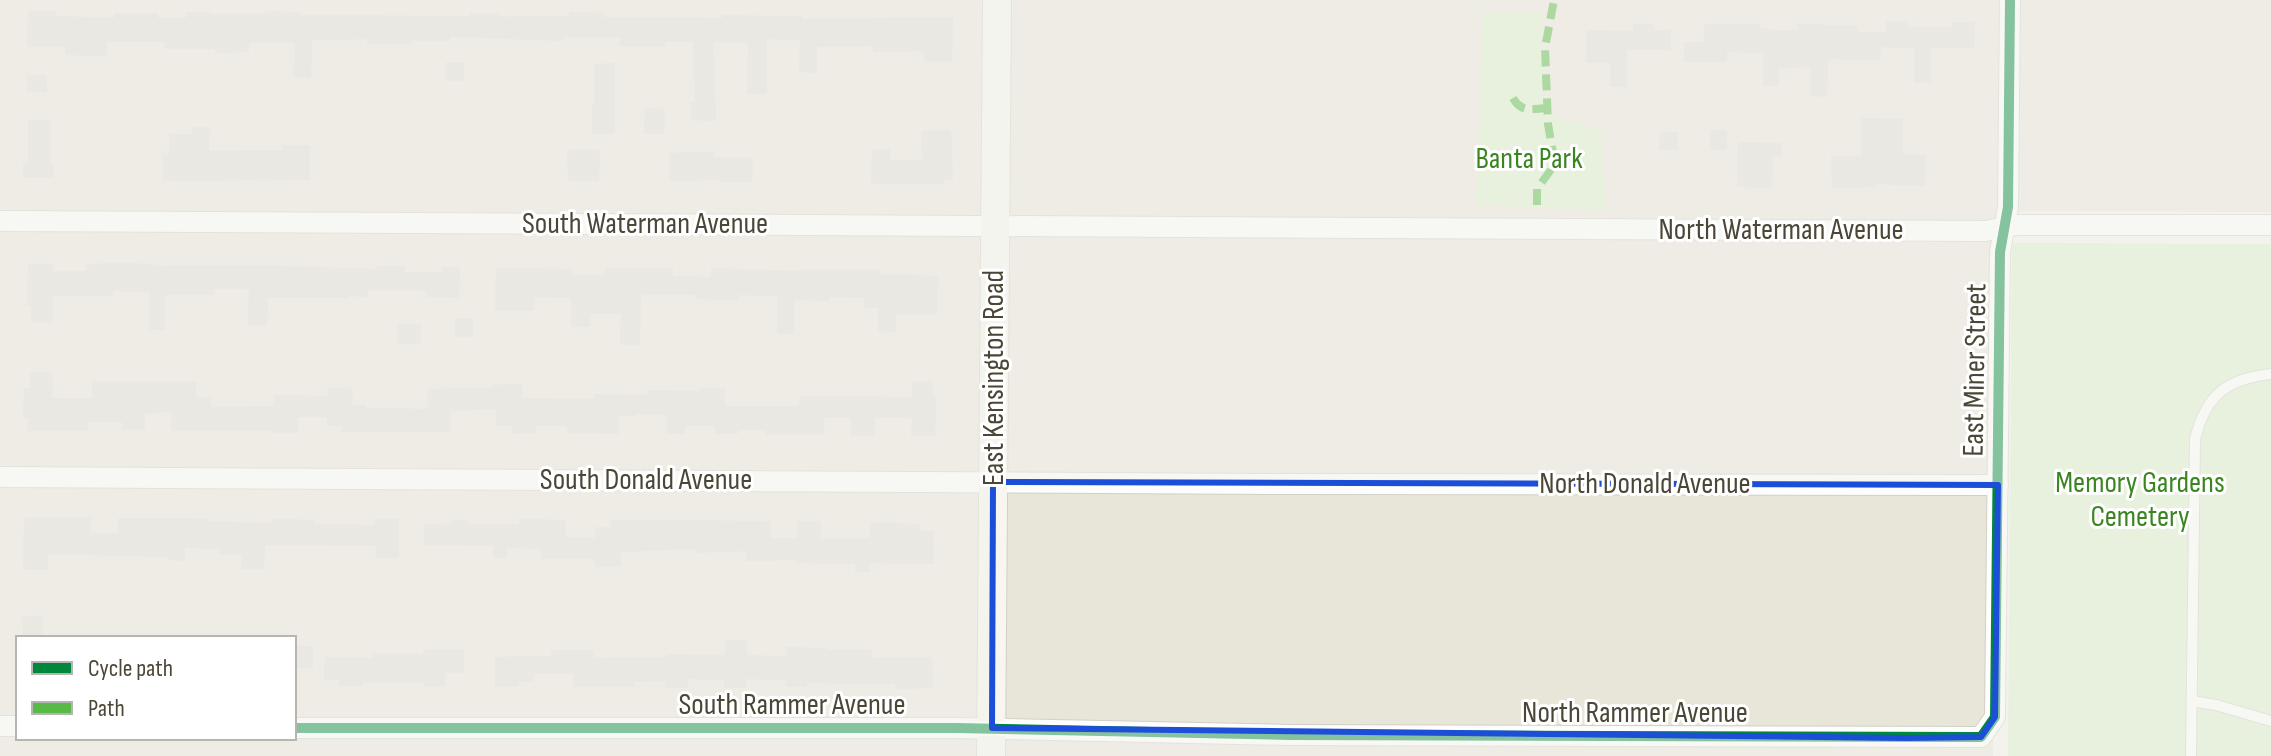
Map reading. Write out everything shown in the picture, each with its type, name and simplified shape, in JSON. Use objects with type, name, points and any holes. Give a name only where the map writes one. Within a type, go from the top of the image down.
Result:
[{"type":"main road","name":"East Kensington Road","points":[[991,742],[997,0]]},
{"type":"street","name":"East Miner Street","points":[[1981,737],[1995,717],[2000,252],[2008,207],[2010,0]]},
{"type":"street","name":"South Waterman Avenue","points":[[0,221],[1291,228]]},
{"type":"street","name":"North Waterman Avenue","points":[[1291,228],[1985,231],[2018,225],[2271,225]]},
{"type":"street","name":"South Donald Avenue","points":[[0,477],[1292,484]]},
{"type":"street","name":"North Donald Avenue","points":[[1292,484],[1998,485]]},
{"type":"street","name":"South Rammer Avenue","points":[[296,728],[991,742],[1290,735]]},
{"type":"street","name":"North Rammer Avenue","points":[[1290,735],[1881,747],[1981,737]]},
{"type":"lane","points":[[2191,756],[2195,439],[2204,413],[2220,391],[2245,378],[2271,374]]},
{"type":"lane","points":[[2192,701],[2271,721]]},
{"type":"highlighted area","points":[[993,482],[1998,485],[1995,717],[1981,737],[1906,738],[992,728]]},
{"type":"shaded area","points":[[0,0],[2271,0],[2271,212],[1996,211],[1993,756],[0,756]]},
{"type":"green space","name":"Banta Park","points":[[1483,11],[1541,13],[1545,113],[1601,131],[1606,211],[1476,205]]},
{"type":"green space","name":"Memory Gardens Cemetery","points":[[2012,243],[2271,244],[2271,756],[2008,756]]},
{"type":"building","points":[[28,11],[56,11],[56,16],[114,18],[114,13],[158,13],[158,18],[186,18],[186,12],[266,11],[300,12],[300,15],[470,16],[470,13],[499,14],[499,17],[569,16],[569,12],[604,13],[603,17],[953,17],[952,62],[924,61],[924,51],[873,52],[873,46],[817,47],[817,73],[799,72],[800,40],[767,39],[767,94],[747,94],[748,43],[713,42],[716,121],[691,120],[691,102],[695,102],[693,42],[665,42],[665,47],[620,46],[620,38],[563,37],[563,41],[450,37],[450,41],[411,41],[411,44],[367,44],[367,39],[312,40],[311,78],[294,77],[295,42],[249,43],[249,52],[215,53],[215,49],[164,49],[164,42],[107,42],[106,56],[65,55],[65,47],[27,47]]},
{"type":"building","points":[[1886,21],[1907,22],[1907,27],[1952,27],[1952,22],[1975,22],[1974,48],[1931,48],[1931,83],[1914,83],[1914,48],[1881,47],[1880,60],[1828,59],[1827,97],[1810,96],[1811,67],[1779,68],[1779,86],[1763,86],[1763,53],[1727,52],[1727,62],[1684,62],[1684,42],[1704,42],[1704,24],[1760,24],[1760,28],[1770,30],[1798,30],[1798,24],[1821,24],[1858,26],[1858,32],[1886,32]]},
{"type":"building","points":[[1633,24],[1654,24],[1654,30],[1671,30],[1671,50],[1627,50],[1627,87],[1610,87],[1610,63],[1586,63],[1586,30],[1633,31]]},
{"type":"building","points":[[446,62],[464,62],[464,81],[445,81]]},
{"type":"building","points":[[615,63],[615,134],[592,134],[594,64]]},
{"type":"building","points":[[27,75],[47,75],[47,92],[27,92]]},
{"type":"building","points":[[645,108],[665,109],[664,134],[644,134]]},
{"type":"building","points":[[1861,118],[1903,119],[1903,154],[1926,155],[1925,186],[1876,184],[1876,187],[1832,188],[1831,156],[1861,156]]},
{"type":"building","points":[[28,120],[51,120],[50,165],[54,165],[54,178],[23,178],[23,164],[28,165]]},
{"type":"building","points":[[192,127],[210,127],[209,151],[283,150],[283,145],[310,145],[310,180],[163,181],[163,155],[169,155],[169,134],[192,134]]},
{"type":"building","points":[[951,130],[953,180],[944,180],[944,184],[871,184],[872,149],[890,149],[890,160],[922,160],[921,131]]},
{"type":"building","points":[[1710,130],[1727,130],[1727,150],[1710,150]]},
{"type":"building","points":[[1660,132],[1678,132],[1678,150],[1659,150]]},
{"type":"building","points":[[1738,142],[1782,143],[1782,157],[1773,156],[1772,188],[1737,187]]},
{"type":"building","points":[[567,149],[600,150],[599,181],[568,181]]},
{"type":"building","points":[[714,152],[714,157],[753,157],[752,182],[670,181],[669,153]]},
{"type":"building","points":[[28,264],[54,264],[54,271],[86,271],[86,264],[376,269],[376,266],[405,266],[405,272],[442,272],[442,267],[460,267],[459,298],[426,297],[426,291],[368,290],[368,297],[268,298],[267,326],[248,325],[249,289],[214,289],[214,295],[165,295],[165,330],[149,330],[149,292],[113,291],[113,296],[53,296],[53,323],[31,322],[31,306],[27,306]]},
{"type":"building","points":[[496,268],[573,269],[573,275],[605,275],[605,268],[673,268],[673,276],[711,277],[711,268],[881,270],[881,274],[938,276],[937,315],[896,314],[896,332],[878,331],[878,308],[864,308],[864,298],[794,300],[794,334],[777,334],[777,296],[739,295],[739,300],[641,294],[640,345],[620,345],[621,314],[590,314],[590,327],[571,327],[571,298],[534,297],[534,311],[495,310]]},
{"type":"building","points":[[455,318],[473,318],[473,337],[455,337]]},
{"type":"building","points":[[397,324],[421,324],[421,344],[397,344]]},
{"type":"building","points":[[30,372],[53,373],[52,398],[92,398],[92,381],[196,382],[196,397],[211,397],[211,407],[274,406],[274,395],[328,396],[328,388],[353,389],[352,405],[366,405],[366,408],[428,409],[427,389],[492,388],[492,385],[522,384],[522,398],[594,399],[594,394],[648,395],[648,390],[725,388],[725,406],[799,406],[800,396],[912,397],[912,381],[933,381],[933,396],[936,396],[935,436],[911,436],[912,418],[875,418],[874,436],[851,436],[851,418],[824,418],[823,435],[766,435],[766,430],[715,434],[715,426],[685,426],[685,434],[666,434],[667,415],[636,414],[619,416],[619,434],[567,433],[567,426],[536,426],[536,433],[512,434],[512,426],[496,426],[496,409],[451,411],[451,432],[342,432],[342,426],[327,426],[327,417],[298,417],[298,433],[171,431],[171,412],[145,413],[145,429],[122,430],[122,422],[88,422],[88,431],[27,431],[28,418],[23,418],[24,388],[30,388]]},
{"type":"building","points":[[24,517],[91,517],[91,533],[118,533],[118,518],[272,523],[272,519],[315,520],[315,524],[375,525],[375,519],[399,519],[399,558],[376,558],[376,546],[265,545],[264,569],[241,569],[242,555],[219,554],[220,549],[185,548],[185,561],[168,560],[168,557],[48,554],[48,570],[23,570]]},
{"type":"building","points":[[519,519],[566,520],[566,537],[595,538],[595,527],[611,527],[611,520],[770,521],[771,538],[797,538],[797,521],[821,521],[821,539],[870,538],[870,522],[920,524],[920,531],[934,531],[934,564],[870,563],[870,572],[855,572],[855,564],[797,563],[797,560],[746,561],[746,551],[695,553],[695,549],[621,552],[621,566],[595,567],[595,559],[541,559],[541,549],[507,548],[507,558],[493,558],[493,546],[424,545],[424,524],[452,525],[452,520],[468,520],[468,524],[519,524]]},
{"type":"building","points":[[22,616],[42,616],[43,636],[23,636]]},
{"type":"building","points":[[725,640],[747,641],[747,655],[786,656],[786,647],[872,649],[872,658],[932,657],[933,688],[895,689],[895,684],[807,683],[807,687],[786,687],[786,680],[746,679],[746,688],[724,688],[724,680],[688,679],[688,688],[665,688],[666,681],[634,682],[634,687],[573,687],[573,674],[534,674],[534,682],[495,687],[495,657],[551,656],[551,650],[594,650],[594,658],[725,655]]},
{"type":"building","points":[[296,646],[313,646],[313,668],[296,668]]},
{"type":"building","points":[[464,649],[464,673],[445,673],[445,686],[363,682],[363,686],[339,686],[339,680],[324,680],[325,657],[373,658],[373,653],[423,654],[423,650]]},
{"type":"marked path","points":[[1537,205],[1537,189],[1550,171],[1554,159],[1548,124],[1545,48],[1554,0]]},
{"type":"marked path","points":[[1513,98],[1524,108],[1547,108]]},
{"type":"cycle path","points":[[296,728],[955,728],[1290,735],[1981,737],[1995,717],[2000,252],[2008,207],[2010,0]]}]
